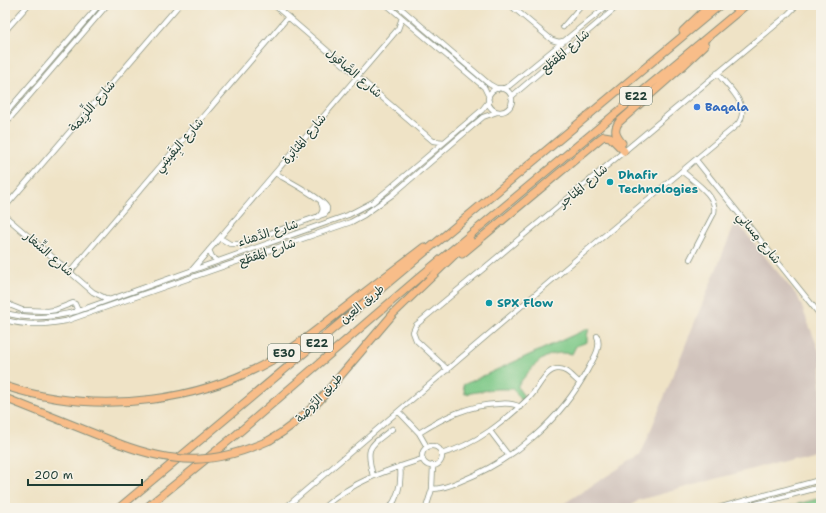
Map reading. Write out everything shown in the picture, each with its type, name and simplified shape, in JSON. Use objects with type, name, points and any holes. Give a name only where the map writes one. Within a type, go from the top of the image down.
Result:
[{"type":"highway","points":[[666,50],[710,5]]},
{"type":"highway","name":"E22","points":[[514,177],[720,5]]},
{"type":"highway","points":[[625,150],[616,134],[615,128],[619,122],[685,64],[744,6]]},
{"type":"highway","name":"E22","points":[[527,187],[744,6]]},
{"type":"highway","points":[[407,299],[600,138],[604,136],[610,137],[625,150]]},
{"type":"highway","name":"طريق العين","points":[[119,508],[514,177]]},
{"type":"highway","name":"E30","points":[[5,386],[51,398],[76,401],[133,401],[174,396],[196,391],[238,376],[273,360],[292,348],[514,177]]},
{"type":"highway","name":"طريق الرَّوضة","points":[[5,398],[120,444],[152,455],[181,459],[212,458],[254,447],[270,440],[295,424],[319,401],[375,334],[407,299],[527,187]]},
{"type":"highway","name":"طريق العين","points":[[146,508],[237,434],[527,187]]},
{"type":"street","points":[[5,32],[28,5]]},
{"type":"street","points":[[5,114],[99,5]]},
{"type":"street","points":[[5,124],[107,5]]},
{"type":"street","name":"شارع اللِّزِيمة","points":[[5,207],[179,5]]},
{"type":"street","name":"شارع الصَّاقول","points":[[274,5],[433,141]]},
{"type":"street","points":[[387,5],[484,88],[491,108],[497,112],[501,112],[509,108],[512,101],[506,90],[489,84],[397,5]]},
{"type":"street","points":[[510,5],[552,40],[558,42],[565,41]]},
{"type":"street","points":[[563,27],[582,5]]},
{"type":"street","points":[[608,14],[604,15],[603,13],[609,5]]},
{"type":"street","name":"شارع المَقطَع","points":[[500,89],[509,86],[609,5]]},
{"type":"street","name":"شارع المَقطَع","points":[[511,97],[619,5]]},
{"type":"street","name":"شارع المُتاجر","points":[[448,370],[416,340],[413,332],[416,325],[784,18],[797,5]]},
{"type":"street","name":"شارع البِقَيشِي","points":[[70,272],[288,17]]},
{"type":"street","name":"شارع المُثابَرة","points":[[191,271],[398,29],[402,18]]},
{"type":"street","points":[[398,29],[410,25]]},
{"type":"street","points":[[552,40],[553,51]]},
{"type":"street","points":[[285,508],[586,251],[737,125],[742,116],[740,103],[717,73]]},
{"type":"street","points":[[489,99],[492,92],[500,89]]},
{"type":"street","name":"شارع المَقطَع","points":[[5,313],[23,317],[43,318],[78,311],[341,218],[362,208],[378,197],[482,110],[489,99]]},
{"type":"street","name":"شارع المَقطَع","points":[[5,320],[33,325],[55,324],[73,319],[337,227],[364,215],[392,195],[483,117],[497,112]]},
{"type":"street","points":[[432,152],[433,141],[444,142]]},
{"type":"street","name":"شارع مِسانِي","points":[[696,160],[821,316]]},
{"type":"street","points":[[682,172],[707,194],[714,207],[714,213],[690,259]]},
{"type":"street","name":"شارع الدَّهناء","points":[[220,238],[230,244],[239,244],[324,215],[327,211],[326,206],[308,192],[275,173]]},
{"type":"street","name":"شارع الشِّغار","points":[[5,216],[92,292],[109,300]]},
{"type":"street","points":[[273,242],[275,244],[274,249]]},
{"type":"street","points":[[209,250],[212,257],[218,261]]},
{"type":"street","points":[[142,296],[139,292],[145,287]]},
{"type":"street","points":[[92,292],[94,297],[93,306]]},
{"type":"street","points":[[5,300],[12,306],[22,310],[52,311],[73,303],[78,311]]},
{"type":"street","points":[[432,489],[439,489],[484,471],[509,456],[535,436],[568,400],[580,383],[598,349],[599,342],[596,336]]},
{"type":"street","points":[[441,454],[468,444],[490,431],[520,407],[533,394],[546,376],[554,370],[558,369],[567,372],[580,383]]},
{"type":"street","points":[[419,433],[446,417],[469,408],[501,403],[513,404],[520,407]]},
{"type":"street","points":[[399,412],[419,433],[427,447]]},
{"type":"street","points":[[373,476],[369,460],[370,450],[374,444],[392,429]]},
{"type":"street","points":[[490,431],[509,456]]},
{"type":"street","points":[[435,446],[439,449],[441,454],[439,461],[433,465],[426,463],[423,459],[423,451],[427,447],[435,446]]},
{"type":"street","points":[[323,508],[348,490],[373,476],[423,459]]},
{"type":"street","points":[[426,508],[432,489],[433,465]]},
{"type":"street","points":[[390,508],[400,487],[400,466]]},
{"type":"street","points":[[718,508],[816,481],[821,478]]},
{"type":"street","points":[[741,508],[821,486]]},
{"type":"shaded area","points":[[736,221],[798,297],[821,356],[821,450],[639,500],[627,508],[557,508],[641,454]]},
{"type":"green space","points":[[589,328],[587,342],[576,346],[572,354],[563,353],[547,356],[529,371],[518,385],[518,388],[526,399],[523,402],[513,389],[495,389],[465,394],[463,385]]},
{"type":"green space","points":[[821,498],[821,508],[783,508]]},
{"type":"place","name":"Baqala","points":[[697,107]]},
{"type":"place","name":"Dhafir Technologies","points":[[610,182]]},
{"type":"place","name":"SPX Flow","points":[[489,303]]}]
